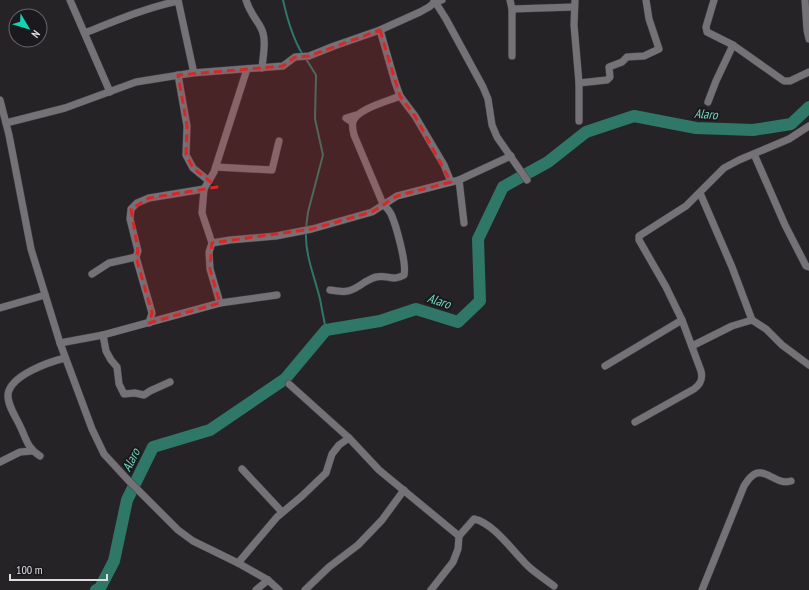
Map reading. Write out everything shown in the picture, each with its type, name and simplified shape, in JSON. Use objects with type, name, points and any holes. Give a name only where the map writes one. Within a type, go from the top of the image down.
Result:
[{"type":"street","points":[[70,0],[110,92]]},
{"type":"street","points":[[85,33],[125,16],[178,0],[193,69],[192,73]]},
{"type":"street","points":[[246,0],[250,13],[261,28],[263,34],[264,41],[262,68]]},
{"type":"street","points":[[510,0],[512,9],[512,56]]},
{"type":"street","points":[[580,83],[607,80],[610,77],[609,67],[622,62],[627,57],[644,56],[659,49],[649,19],[646,0]]},
{"type":"street","points":[[714,0],[706,27],[707,32],[733,45],[784,81],[790,81],[809,72]]},
{"type":"street","points":[[805,0],[809,39]]},
{"type":"street","points":[[6,123],[65,108],[136,82],[192,73],[283,66],[295,57],[309,56],[380,30],[420,12],[437,1],[483,87],[488,99],[491,118],[497,137],[527,180]]},
{"type":"street","points":[[512,9],[575,4],[574,25],[580,83],[578,121]]},
{"type":"street","points":[[380,30],[400,96],[415,116],[444,165],[451,182]]},
{"type":"street","points":[[708,102],[733,45]]},
{"type":"street","points":[[220,303],[210,269],[210,252],[212,243],[202,214],[204,190],[216,167],[247,69]]},
{"type":"street","points":[[178,75],[187,126],[186,155],[193,168],[209,180]]},
{"type":"street","points":[[330,290],[350,292],[377,276],[398,278],[404,275],[405,270],[396,231],[390,213],[383,204],[354,134],[352,122],[356,115],[363,111],[400,96]]},
{"type":"street","points":[[0,100],[31,249],[65,358],[92,429],[104,454],[166,518],[193,542],[238,562],[268,580],[279,590]]},
{"type":"street","points":[[635,422],[694,389],[700,384],[702,377],[682,320],[666,287],[638,238],[639,236],[686,206],[724,168],[789,139],[809,126]]},
{"type":"street","points":[[216,167],[272,170],[279,141]]},
{"type":"street","points":[[754,154],[784,225],[806,266],[809,267]]},
{"type":"street","points":[[212,243],[276,236],[312,229],[372,212],[398,196],[459,180],[511,156]]},
{"type":"street","points":[[459,180],[464,223]]},
{"type":"street","points":[[149,323],[152,313],[136,257],[138,251],[130,219],[131,209],[137,202],[149,198],[204,190]]},
{"type":"street","points":[[700,193],[732,267],[752,320],[766,329],[782,345],[809,365]]},
{"type":"street","points":[[92,274],[109,263],[136,257]]},
{"type":"street","points":[[60,343],[103,335],[220,303],[277,294]]},
{"type":"street","points":[[0,308],[45,295]]},
{"type":"street","points":[[605,366],[682,320]]},
{"type":"street","points":[[692,346],[732,326],[752,320]]},
{"type":"street","points":[[103,335],[106,351],[117,367],[119,384],[124,394],[135,393],[144,395],[170,382]]},
{"type":"street","points":[[40,456],[32,451],[10,404],[8,395],[11,386],[44,364],[65,358]]},
{"type":"street","points":[[289,384],[349,438],[379,470],[460,536]]},
{"type":"street","points":[[238,562],[277,517],[326,473],[332,454],[339,445],[349,438]]},
{"type":"street","points":[[0,462],[20,452],[32,451]]},
{"type":"street","points":[[242,469],[282,512]]},
{"type":"street","points":[[703,590],[744,486],[752,475],[760,473],[766,474],[785,483],[791,481]]},
{"type":"street","points":[[305,590],[329,567],[358,545],[382,520],[404,490]]},
{"type":"street","points":[[431,590],[453,562],[458,549],[460,536],[474,519],[480,520],[497,534],[530,568],[554,586]]},
{"type":"street","points":[[256,590],[268,580]]},
{"type":"highlighted area","points":[[380,30],[400,96],[415,116],[451,182],[397,196],[372,212],[312,229],[212,243],[210,269],[220,303],[149,323],[152,313],[136,257],[138,251],[131,209],[149,198],[217,187],[193,168],[186,155],[187,126],[178,75],[283,66],[295,57],[309,56]]},
{"type":"waterway","points":[[283,0],[286,14],[296,42],[303,55]]},
{"type":"waterway","points":[[306,59],[316,75],[315,119],[323,155],[308,212],[306,228]]},
{"type":"waterway","name":"Alaro","points":[[96,590],[100,588],[114,561],[127,500],[153,447],[210,430],[285,379],[326,330],[380,321],[416,309],[458,322],[480,301],[478,239],[503,187],[548,162],[586,132],[634,116],[696,128],[753,130],[791,124],[809,107]]},
{"type":"waterway","points":[[306,233],[307,250],[320,299],[326,330]]}]
